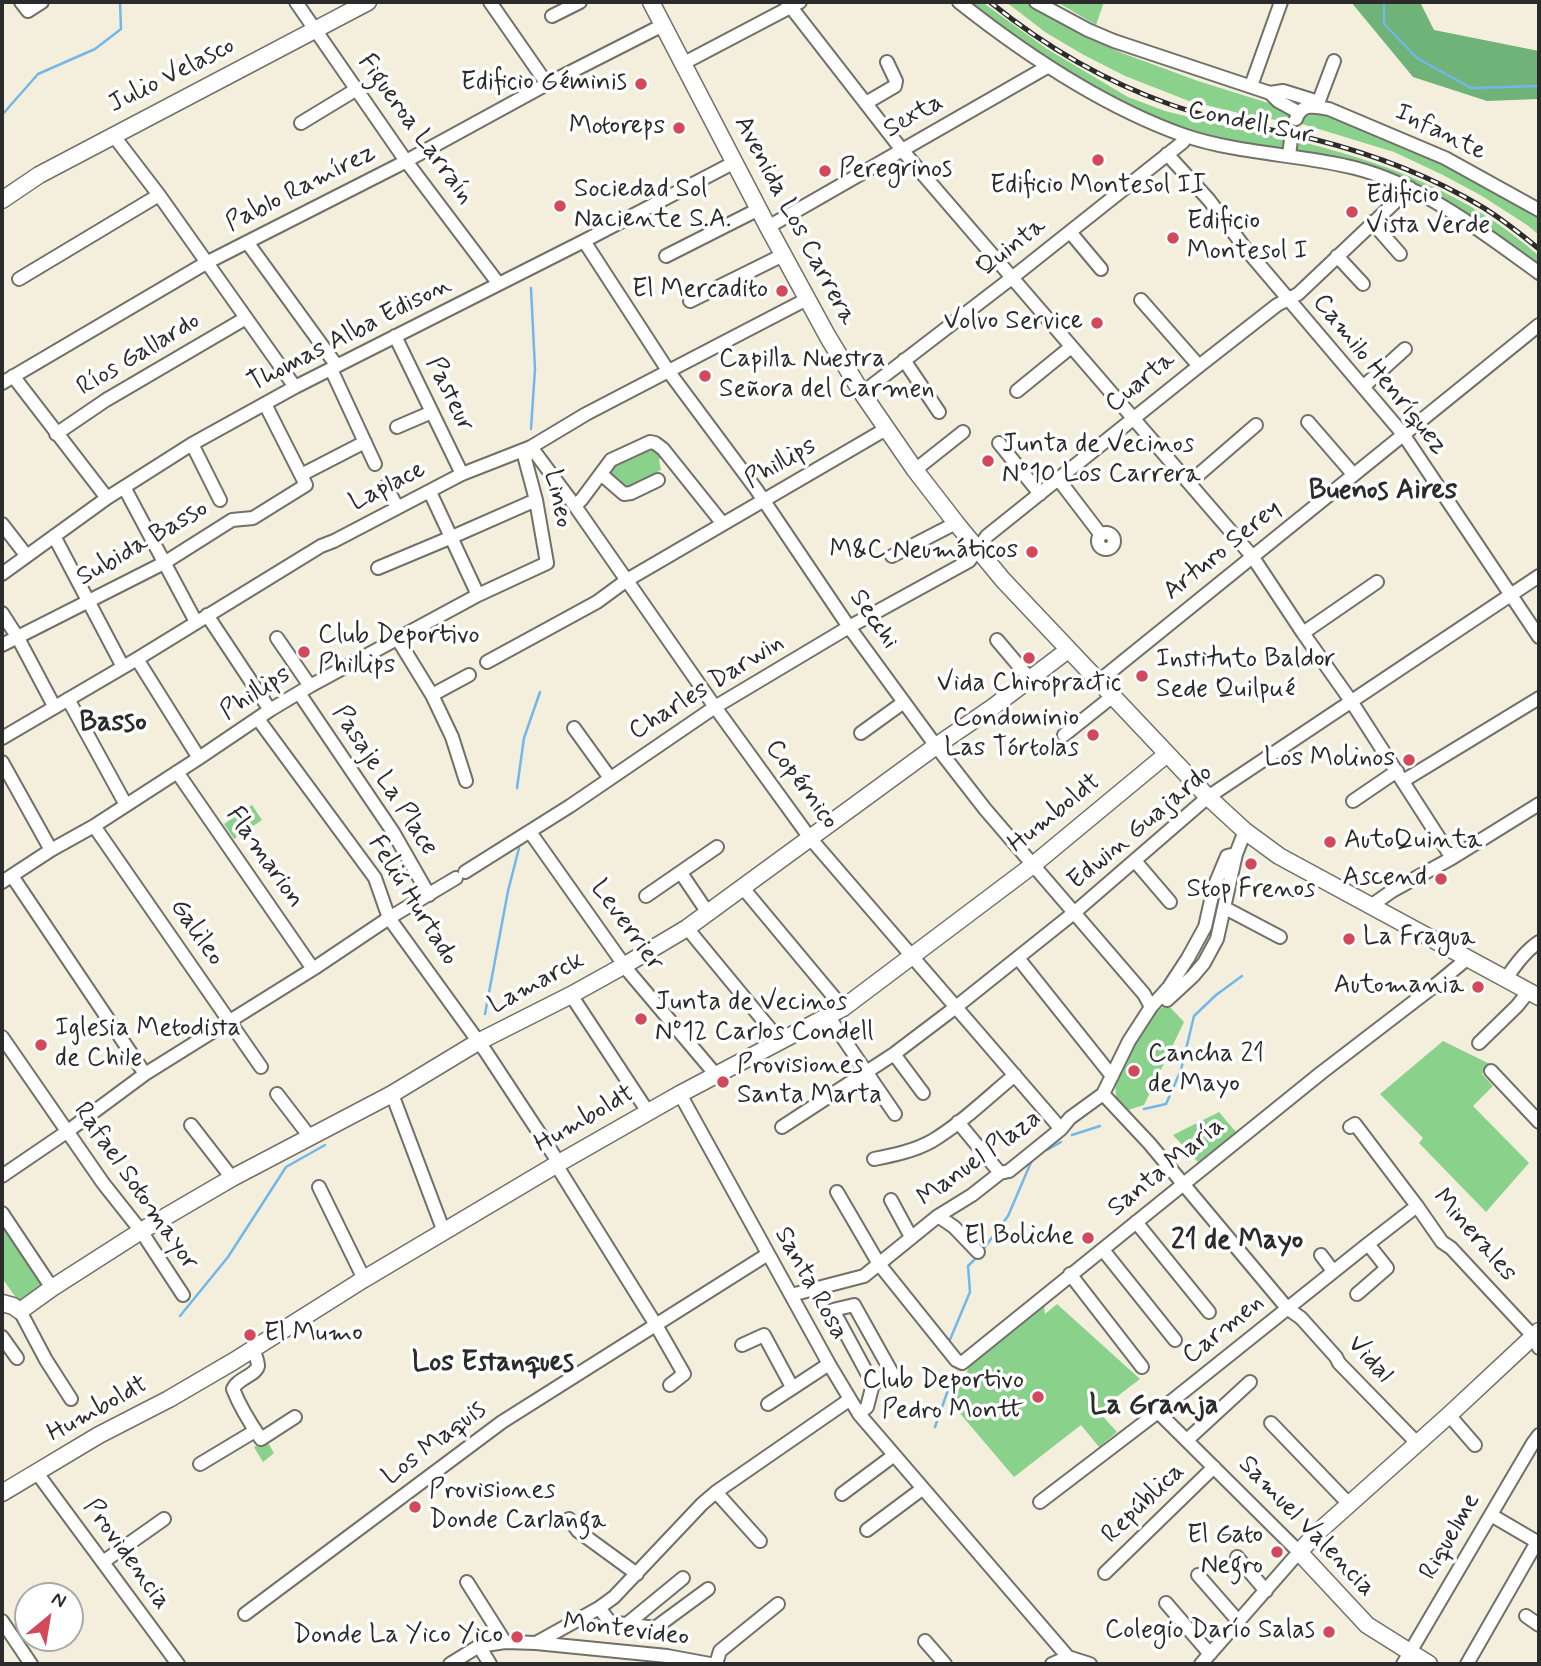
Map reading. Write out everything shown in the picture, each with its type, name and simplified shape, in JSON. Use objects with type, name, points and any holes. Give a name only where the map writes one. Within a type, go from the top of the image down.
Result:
[{"type":"main road","name":"Julio Velasco","points":[[2,200],[38,175],[368,2]]},
{"type":"main road","name":"Avenida Los Carrera","points":[[651,2],[783,255],[862,393],[915,470],[978,550],[1068,650],[1208,797],[1245,831],[1279,856],[1534,994]]},
{"type":"main road","name":"Lamarck","points":[[20,1311],[141,1231],[232,1178],[392,1094],[478,1042],[571,995],[687,928],[1068,650]]},
{"type":"main road","name":"Humboldt","points":[[2,1493],[99,1435],[169,1399],[559,1163],[680,1094],[843,1008],[1033,865],[1167,754]]},
{"type":"main road","points":[[2,1303],[20,1311]]},
{"type":"main road","points":[[1299,1552],[1349,1504],[1537,1338]]},
{"type":"main road","name":"Samuel Valencia","points":[[1299,1552],[1367,1625],[1407,1658],[1429,1664]]},
{"type":"street","points":[[24,6],[42,2]]},
{"type":"street","name":"Figueroa Larraín","points":[[296,2],[406,161],[498,283]]},
{"type":"street","points":[[489,2],[547,84]]},
{"type":"street","points":[[552,16],[580,2]]},
{"type":"street","name":"Condell Sur","points":[[960,2],[1047,67],[1145,120],[1186,136],[1357,169],[1410,188],[1457,216],[1539,274]]},
{"type":"street","name":"Infante","points":[[1036,2],[1114,41],[1269,93],[1297,115],[1306,107],[1317,106],[1353,118],[1445,158],[1539,210]]},
{"type":"street","points":[[1251,86],[1281,2]]},
{"type":"street","points":[[684,63],[792,4],[902,150],[1252,556],[1351,701],[1452,858]]},
{"type":"street","name":"Pablo Ramírez","points":[[7,380],[206,263],[406,161],[663,24]]},
{"type":"street","points":[[1317,106],[1334,61]]},
{"type":"street","points":[[866,103],[895,86],[896,81],[887,62]]},
{"type":"street","name":"Sexta","points":[[768,227],[1047,67]]},
{"type":"street","points":[[301,123],[357,89]]},
{"type":"street","name":"Infante","points":[[1269,93],[1283,91],[1312,100],[1317,106]]},
{"type":"street","points":[[113,135],[159,195],[295,387]]},
{"type":"street","name":"Quinta","points":[[862,393],[1070,232],[1183,142],[1186,136]]},
{"type":"street","points":[[1289,156],[1291,139]]},
{"type":"street","name":"Camilo Henríquez","points":[[1167,154],[1209,200],[1245,248],[1403,434],[1539,637]]},
{"type":"street","name":"Thomas Alba Edison","points":[[2,574],[107,498],[192,444],[295,387],[734,162]]},
{"type":"street","name":"Cuarta","points":[[978,550],[987,536],[1133,417],[1288,298],[1298,294],[1410,188]]},
{"type":"street","points":[[19,279],[159,195]]},
{"type":"street","points":[[666,256],[759,209]]},
{"type":"street","points":[[1372,222],[1400,254]]},
{"type":"street","points":[[1070,232],[1101,269]]},
{"type":"street","name":"Secchi","points":[[584,241],[669,372],[764,500],[849,627],[936,746],[985,809],[1144,994],[1151,1007]]},
{"type":"street","points":[[247,242],[334,367],[375,464]]},
{"type":"street","points":[[690,302],[783,255]]},
{"type":"street","points":[[1337,256],[1363,285]]},
{"type":"street","name":"Laplace","points":[[2,738],[321,546],[462,474],[531,447],[586,414],[807,299]]},
{"type":"street","points":[[1141,300],[1199,366]]},
{"type":"street","name":"Ríos Gallardo","points":[[56,433],[106,400],[246,318]]},
{"type":"street","name":"Arturo Serey","points":[[1099,681],[1539,325]]},
{"type":"street","name":"Pasteur","points":[[395,336],[462,474]]},
{"type":"street","points":[[1017,391],[1071,347]]},
{"type":"street","points":[[1363,387],[1405,349]]},
{"type":"street","points":[[904,359],[939,412]]},
{"type":"street","points":[[7,380],[56,433],[107,498]]},
{"type":"street","points":[[265,404],[304,480]]},
{"type":"street","points":[[397,427],[432,412]]},
{"type":"street","points":[[1308,422],[1353,474]]},
{"type":"street","points":[[1190,482],[1256,425]]},
{"type":"street","name":"Phillips","points":[[487,662],[597,602],[627,580],[887,429]]},
{"type":"street","points":[[915,470],[963,432]]},
{"type":"street","name":"Subida Basso","points":[[2,645],[164,563],[232,520],[253,517],[304,480],[365,442]]},
{"type":"street","points":[[575,506],[611,460],[645,443],[655,443],[663,449],[723,524]]},
{"type":"street","points":[[999,443],[1040,494]]},
{"type":"street","points":[[192,444],[220,500]]},
{"type":"street","name":"Lineo","points":[[531,447],[525,459],[536,500],[547,563]]},
{"type":"street","name":"Copérnico","points":[[531,447],[810,838],[1061,1129]]},
{"type":"street","points":[[601,474],[624,494],[658,480]]},
{"type":"street","points":[[1059,480],[1101,534]]},
{"type":"street","points":[[386,486],[397,507]]},
{"type":"street","points":[[124,487],[164,563],[201,618],[270,710]]},
{"type":"street","points":[[430,492],[478,595]]},
{"type":"street","points":[[378,568],[536,500]]},
{"type":"street","points":[[891,556],[956,523]]},
{"type":"street","points":[[2,524],[26,555]]},
{"type":"street","points":[[54,536],[124,667]]},
{"type":"street","name":"Charles Darwin","points":[[2,1176],[145,1074],[389,918],[530,832],[715,707],[849,627],[969,561],[978,550]]},
{"type":"street","name":"Phillips","points":[[7,879],[270,710],[478,595],[547,563]]},
{"type":"street","name":"Edwin Guajardo","points":[[782,1127],[894,1054],[956,1007],[1075,912],[1208,797],[1539,576]]},
{"type":"street","points":[[1303,633],[1377,582]]},
{"type":"street","points":[[2,613],[54,706]]},
{"type":"street","name":"Pasaje La Place","points":[[277,638],[305,690],[429,895]]},
{"type":"street","points":[[397,638],[432,695],[452,737],[466,781]]},
{"type":"street","points":[[997,640],[1030,679]]},
{"type":"street","points":[[137,659],[199,758]]},
{"type":"street","points":[[432,695],[469,675]]},
{"type":"street","points":[[1064,735],[1113,696]]},
{"type":"street","points":[[1353,801],[1539,698]]},
{"type":"street","points":[[68,699],[126,805]]},
{"type":"street","points":[[861,733],[904,702]]},
{"type":"street","name":"Feliú Hurtado","points":[[258,719],[375,878],[389,918],[478,1042],[559,1163],[560,1171],[684,1374],[670,1385]]},
{"type":"street","points":[[574,728],[610,778]]},
{"type":"street","points":[[2,762],[51,850]]},
{"type":"street","name":"Flamarion","points":[[177,772],[313,969]]},
{"type":"street","points":[[1372,905],[1538,807]]},
{"type":"street","name":"Galileo","points":[[93,826],[261,1067]]},
{"type":"street","name":"Manuel Plaza","points":[[1151,1007],[1165,1002],[1193,976],[1204,963],[1217,939],[1236,854],[1245,831]]},
{"type":"street","name":"Leverrier","points":[[530,832],[629,972],[716,1075]]},
{"type":"street","points":[[646,896],[717,847]]},
{"type":"street","name":"Manuel Plaza","points":[[791,1295],[864,1276],[937,1216],[972,1195],[1000,1173],[1009,1171],[1061,1129],[1070,1118],[1103,1094],[1129,1041],[1194,948],[1205,927],[1214,887],[1227,856],[1236,854]]},
{"type":"street","points":[[1135,861],[1170,902]]},
{"type":"street","points":[[681,873],[708,913]]},
{"type":"street","points":[[7,879],[145,1074]]},
{"type":"street","points":[[743,888],[843,1008]]},
{"type":"street","points":[[1225,908],[1280,937]]},
{"type":"street","points":[[687,928],[780,1041]]},
{"type":"street","points":[[1506,979],[1530,948],[1539,942]]},
{"type":"street","points":[[1018,958],[1112,1076]]},
{"type":"street","name":"Santa María","points":[[879,1264],[956,1360],[962,1363],[1348,1051],[1468,958]]},
{"type":"street","points":[[1479,1043],[1517,1006],[1534,994]]},
{"type":"street","points":[[571,995],[648,1112]]},
{"type":"street","points":[[828,1016],[895,1114]]},
{"type":"street","name":"Rafael Sotomayor","points":[[2,1037],[103,1183],[141,1231],[183,1295]]},
{"type":"street","points":[[894,1054],[923,1093]]},
{"type":"street","points":[[1491,1071],[1539,1122]]},
{"type":"street","points":[[874,1159],[906,1152],[932,1141],[1014,1075]]},
{"type":"street","points":[[277,1094],[310,1137]]},
{"type":"street","points":[[392,1094],[444,1232]]},
{"type":"street","name":"Santa Rosa","points":[[680,1094],[849,1400],[893,1456],[1068,1657]]},
{"type":"street","name":"Vidal","points":[[1103,1094],[1149,1143],[1287,1308],[1301,1318],[1339,1363],[1417,1443]]},
{"type":"street","points":[[958,1122],[1000,1173]]},
{"type":"street","name":"Minerales","points":[[1350,1128],[1355,1124],[1442,1242],[1451,1248],[1537,1338]]},
{"type":"street","points":[[191,1125],[232,1178]]},
{"type":"street","points":[[319,1187],[364,1279]]},
{"type":"street","points":[[837,1192],[879,1264]]},
{"type":"street","points":[[891,1200],[911,1237]]},
{"type":"street","name":"Carmen","points":[[1040,1502],[1417,1206]]},
{"type":"street","points":[[2,1213],[52,1288]]},
{"type":"street","points":[[937,1216],[954,1227],[978,1252]]},
{"type":"street","points":[[1136,1223],[1209,1312]]},
{"type":"street","points":[[1357,1294],[1387,1268],[1368,1244]]},
{"type":"street","points":[[1103,1250],[1175,1340]]},
{"type":"street","name":"Los Maquis","points":[[245,1614],[502,1422],[768,1254]]},
{"type":"street","points":[[1321,1255],[1333,1271]]},
{"type":"street","points":[[1070,1274],[1142,1367]]},
{"type":"street","points":[[859,1414],[867,1407],[873,1384],[892,1373],[854,1305],[827,1312],[873,1384]]},
{"type":"street","points":[[20,1311],[71,1399]]},
{"type":"street","points":[[742,1345],[764,1335],[792,1387]]},
{"type":"street","points":[[2,1336],[17,1358]]},
{"type":"street","points":[[253,1349],[258,1365],[256,1371],[235,1384],[233,1390],[258,1435]]},
{"type":"street","points":[[768,1404],[829,1364]]},
{"type":"street","points":[[1187,1440],[1250,1382]]},
{"type":"street","points":[[450,1664],[479,1646],[505,1642],[536,1643],[599,1608],[614,1597],[716,1492],[849,1400]]},
{"type":"street","name":"Samuel Valencia","points":[[1157,1412],[1299,1552]]},
{"type":"street","points":[[1449,1415],[1475,1446]]},
{"type":"street","points":[[200,1464],[295,1417]]},
{"type":"street","points":[[1271,1423],[1349,1504]]},
{"type":"street","name":"Riquelme","points":[[1407,1658],[1539,1435]]},
{"type":"street","points":[[842,1494],[893,1456]]},
{"type":"street","name":"República","points":[[1105,1573],[1214,1467]]},
{"type":"street","name":"Providencia","points":[[37,1473],[178,1664]]},
{"type":"street","points":[[867,1530],[922,1489]]},
{"type":"street","points":[[716,1492],[760,1541]]},
{"type":"street","points":[[1467,1664],[1538,1543],[1491,1514]]},
{"type":"street","points":[[569,1519],[578,1531],[637,1574]]},
{"type":"street","points":[[103,1562],[164,1520]]},
{"type":"street","points":[[1166,1604],[1206,1659],[1299,1552]]},
{"type":"street","points":[[1237,1557],[1266,1591]]},
{"type":"street","points":[[1198,1575],[1239,1622]]},
{"type":"street","points":[[627,1624],[683,1578]]},
{"type":"street","points":[[467,1582],[505,1642]]},
{"type":"street","points":[[599,1608],[610,1622],[658,1627],[708,1589]]},
{"type":"street","points":[[716,1664],[720,1651],[778,1605]]},
{"type":"street","points":[[1526,1616],[1539,1625]]},
{"type":"street","points":[[2,1621],[31,1664]]},
{"type":"street","points":[[925,1641],[944,1664]]},
{"type":"street","name":"Montevideo","points":[[536,1643],[667,1656],[710,1664]]},
{"type":"street","points":[[479,1646],[490,1664]]},
{"type":"street","points":[[1052,1664],[1068,1657],[1090,1664]]},
{"type":"green space","points":[[968,2],[982,2],[1047,49],[1128,97],[1165,111],[1288,139],[1288,147],[1282,152],[1190,133],[1144,115],[1059,69]]},
{"type":"green space","points":[[1006,2],[1028,2],[1081,34],[1122,53],[1281,107],[1290,112],[1292,123],[1189,101],[1125,76],[1045,32]]},
{"type":"green space","points":[[1057,2],[1104,2],[1096,25]]},
{"type":"green space","points":[[1351,2],[1420,2],[1434,30],[1539,51],[1539,99],[1487,101],[1413,77]]},
{"type":"green space","points":[[1321,112],[1449,165],[1539,215],[1539,235],[1482,196],[1394,152],[1299,123],[1304,117]]},
{"type":"green space","points":[[1294,140],[1393,170],[1454,197],[1512,234],[1539,256],[1539,266],[1485,226],[1436,195],[1396,175],[1300,153]]},
{"type":"green space","points":[[654,447],[663,454],[659,460],[661,470],[621,491],[607,476],[612,464]]},
{"type":"green space","points":[[252,805],[262,820],[234,839],[224,824]]},
{"type":"green space","points":[[1167,1004],[1184,1022],[1144,1105],[1125,1111],[1116,1097],[1115,1081],[1139,1033],[1150,1017]]},
{"type":"green space","points":[[1443,1041],[1490,1064],[1482,1074],[1493,1086],[1473,1106],[1529,1163],[1486,1212],[1419,1143],[1423,1138],[1380,1094]]},
{"type":"green space","points":[[1219,1112],[1236,1132],[1198,1162],[1173,1135]]},
{"type":"green space","points":[[2,1221],[44,1283],[43,1289],[27,1301],[17,1299],[2,1278]]},
{"type":"green space","name":"Club Deportivo Pedro Montt","points":[[1057,1304],[1140,1379],[1098,1411],[1117,1432],[1099,1447],[1081,1425],[1014,1477],[952,1404],[969,1367],[1044,1305],[1045,1314]]},
{"type":"green space","points":[[267,1441],[274,1453],[263,1462],[254,1447]]},
{"type":"waterway","points":[[2,115],[38,74],[95,49],[121,29],[120,2]]},
{"type":"waterway","points":[[1384,2],[1384,24],[1417,58],[1471,88],[1539,86]]},
{"type":"waterway","points":[[531,288],[535,369],[531,429]]},
{"type":"waterway","points":[[517,788],[524,738],[540,692]]},
{"type":"waterway","points":[[485,1014],[508,891],[519,848]]},
{"type":"waterway","points":[[1144,1109],[1166,1104],[1181,1070],[1194,1016],[1242,976]]},
{"type":"waterway","points":[[1072,1135],[1100,1126]]},
{"type":"waterway","points":[[1047,1150],[1061,1142]]},
{"type":"waterway","points":[[180,1316],[228,1257],[286,1167],[325,1145]]},
{"type":"waterway","points":[[982,1251],[1008,1216],[1032,1160]]},
{"type":"waterway","points":[[949,1342],[970,1292],[968,1266],[978,1256]]},
{"type":"waterway","points":[[935,1427],[954,1373]]},
{"type":"tunnel","points":[[1291,139],[1296,119]]},
{"type":"railway","points":[[990,2],[1053,47],[1098,73],[1145,95],[1186,110],[1335,145],[1401,167],[1484,208],[1539,249]]},
{"type":"place","name":"Edificio Géminis","points":[[641,84]]},
{"type":"place","name":"Motoreps","points":[[679,128]]},
{"type":"place","name":"Edificio Montesol II","points":[[1098,160]]},
{"type":"place","name":"Peregrinos","points":[[825,171]]},
{"type":"place","name":"Sociedad Sol Naciente S.A.","points":[[560,206]]},
{"type":"place","name":"Edificio Vista Verde","points":[[1352,212]]},
{"type":"place","name":"Edificio Montesol I","points":[[1173,238]]},
{"type":"place","name":"El Mercadito","points":[[782,291]]},
{"type":"place","name":"Volvo Service","points":[[1097,323]]},
{"type":"place","name":"Capilla Nuestra Señora del Carmen","points":[[705,376]]},
{"type":"place","name":"Junta de Vecinos Nº10 Los Carrera","points":[[988,461]]},
{"type":"place","name":"M&C Neumáticos","points":[[1032,552]]},
{"type":"place","name":"Club Deportivo Phillips","points":[[304,652]]},
{"type":"place","name":"Vida Chiropractic","points":[[1029,658]]},
{"type":"place","name":"Instituto Baldor Sede Quilpué","points":[[1142,676]]},
{"type":"place","name":"Condominio Las Tórtolas","points":[[1093,735]]},
{"type":"place","name":"Los Molinos","points":[[1409,760]]},
{"type":"place","name":"AutoQuinta","points":[[1330,842]]},
{"type":"place","name":"Stop Frenos","points":[[1251,864]]},
{"type":"place","name":"Ascend","points":[[1441,879]]},
{"type":"place","name":"La Fragua","points":[[1349,939]]},
{"type":"place","name":"Automania","points":[[1478,987]]},
{"type":"place","name":"Junta de Vecinos Nº12 Carlos Condell","points":[[641,1019]]},
{"type":"place","name":"Iglesia Metodista de Chile","points":[[41,1045]]},
{"type":"place","name":"Cancha 21 de Mayo","points":[[1134,1071]]},
{"type":"place","name":"Provisiones Santa Marta","points":[[723,1082]]},
{"type":"place","name":"El Boliche","points":[[1088,1238]]},
{"type":"place","name":"El Mumo","points":[[250,1335]]},
{"type":"place","name":"Club Deportivo Pedro Montt","points":[[1038,1397]]},
{"type":"place","name":"Provisiones Donde Carlanga","points":[[415,1507]]},
{"type":"place","name":"El Gato Negro","points":[[1277,1552]]},
{"type":"place","name":"Colegio Darío Salas","points":[[1329,1632]]},
{"type":"place","name":"Donde La Yico Yico","points":[[517,1637]]},
{"type":"district","name":"Buenos Aires","points":[[1383,492]]},
{"type":"district","name":"Basso","points":[[113,724]]},
{"type":"district","name":"21 de Mayo","points":[[1237,1242]]},
{"type":"district","name":"Los Estanques","points":[[493,1364]]},
{"type":"district","name":"La Granja","points":[[1154,1407]]}]
